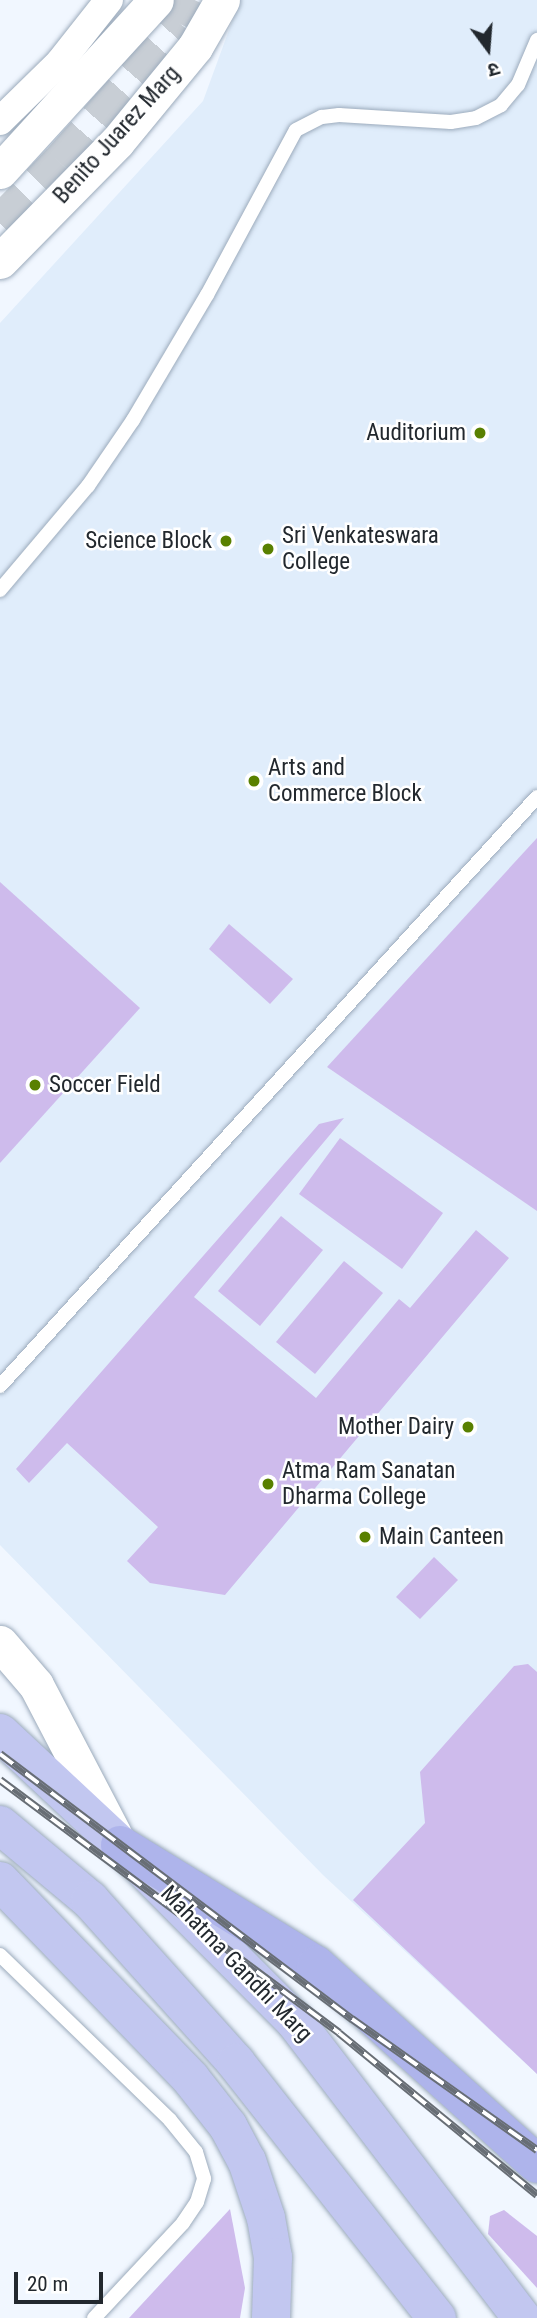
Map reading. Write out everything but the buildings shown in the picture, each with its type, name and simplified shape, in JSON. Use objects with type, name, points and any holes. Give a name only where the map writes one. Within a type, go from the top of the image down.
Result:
[{"type":"highway","points":[[120,1845],[316,1965],[537,2164]]},
{"type":"main road","name":"Mahatma Gandhi Marg","points":[[0,1733],[120,1845],[294,2020],[522,2318]]},
{"type":"main road","points":[[0,1825],[90,1900],[236,2063],[437,2318]]},
{"type":"main road","points":[[0,1881],[191,2079],[228,2126],[247,2161],[266,2218],[273,2257],[271,2318]]},
{"type":"street","points":[[0,121],[60,62],[109,0]]},
{"type":"street","points":[[0,171],[156,0]]},
{"type":"street","name":"Benito Juarez Marg","points":[[0,261],[117,142],[195,47],[222,0]]},
{"type":"street","points":[[0,1643],[36,1685],[120,1845]]},
{"type":"lane","points":[[0,590],[88,486],[133,420],[214,283],[296,130],[322,117],[339,115],[450,122],[476,117],[501,105],[519,85],[537,40]]},
{"type":"lane","points":[[0,1386],[537,797]]},
{"type":"lane","points":[[0,1955],[170,2120],[196,2152],[204,2179],[197,2202],[183,2223],[94,2318]]},
{"type":"shaded area","points":[[240,0],[537,0],[537,2074],[323,1875],[0,1545],[0,323],[203,101]]},
{"type":"shaded area","points":[[537,838],[537,1211],[327,1067]]},
{"type":"shaded area","name":"Soccer Field","points":[[0,882],[140,1008],[0,1163]]},
{"type":"shaded area","points":[[229,924],[293,979],[270,1004],[209,949]]},
{"type":"shaded area","points":[[344,1118],[194,1297],[316,1398],[399,1299],[410,1308],[476,1230],[509,1258],[225,1595],[150,1583],[127,1561],[158,1527],[67,1443],[29,1483],[16,1469],[319,1124]]},
{"type":"shaded area","points":[[340,1138],[443,1213],[402,1269],[299,1194]]},
{"type":"shaded area","points":[[281,1216],[323,1250],[260,1326],[218,1291]]},
{"type":"shaded area","points":[[344,1261],[383,1293],[315,1374],[276,1342]]},
{"type":"shaded area","points":[[434,1557],[458,1580],[420,1619],[396,1597]]},
{"type":"shaded area","points":[[528,1664],[537,1672],[537,2074],[353,1900],[425,1823],[420,1772],[514,1666]]},
{"type":"shaded area","points":[[230,2209],[245,2288],[240,2318],[129,2318]]},
{"type":"shaded area","points":[[504,2210],[537,2236],[537,2288],[488,2234],[490,2216]]},
{"type":"tunnel","points":[[0,224],[60,163],[182,25],[194,0]]},
{"type":"railway","points":[[0,1754],[352,2019],[537,2150]]},
{"type":"railway","points":[[0,1780],[339,2033],[537,2195]]},
{"type":"place","name":"Auditorium","points":[[480,433]]},
{"type":"place","name":"Science Block","points":[[226,541]]},
{"type":"place","name":"Sri Venkateswara College","points":[[268,549]]},
{"type":"place","name":"Arts and Commerce Block","points":[[254,781]]},
{"type":"place","name":"Soccer Field","points":[[35,1085]]},
{"type":"place","name":"Mother Dairy","points":[[468,1427]]},
{"type":"place","name":"Atma Ram Sanatan Dharma College","points":[[268,1484]]},
{"type":"place","name":"Main Canteen","points":[[365,1537]]}]
